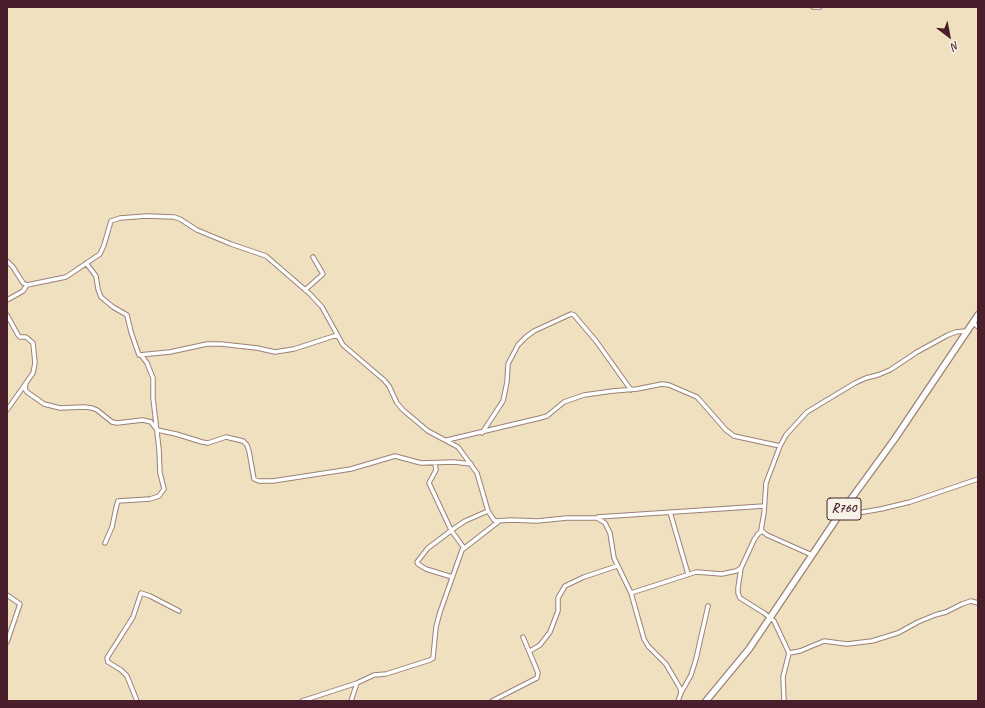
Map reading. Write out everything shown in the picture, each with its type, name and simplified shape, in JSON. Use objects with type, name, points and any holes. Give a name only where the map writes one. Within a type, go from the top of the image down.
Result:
[{"type":"main road","name":"R760","points":[[706,701],[749,648],[812,555],[894,440],[978,314]]},
{"type":"street","points":[[813,7],[820,7]]},
{"type":"street","points":[[7,261],[13,267],[23,283],[27,285],[55,278],[66,277],[100,254],[111,221],[120,218],[138,217],[180,218],[197,230],[266,256],[322,307],[343,345],[389,386],[397,403],[403,410],[428,430],[458,447],[471,464],[480,482],[482,495],[488,511],[494,520],[498,521]]},
{"type":"street","points":[[305,290],[323,274],[313,256]]},
{"type":"street","points":[[86,263],[96,276],[101,297],[113,307],[127,315],[138,354],[141,355],[147,363],[153,378],[153,398],[160,473],[164,485],[162,493],[159,496],[150,499],[118,501],[112,527],[105,542]]},
{"type":"street","points":[[7,300],[23,291],[27,285]]},
{"type":"street","points":[[482,433],[503,401],[507,382],[508,364],[518,345],[534,330],[571,314],[574,315],[596,341],[631,390]]},
{"type":"street","points":[[7,315],[18,335],[20,337],[26,337],[33,345],[35,363],[34,370],[7,410]]},
{"type":"street","points":[[972,322],[978,327]]},
{"type":"street","points":[[762,531],[761,526],[764,513],[766,483],[780,446],[786,435],[802,416],[861,380],[890,370],[917,352],[948,335],[966,330]]},
{"type":"street","points":[[141,355],[170,352],[207,344],[222,344],[275,352],[289,350],[337,335]]},
{"type":"street","points":[[26,383],[25,389],[27,392],[44,404],[60,408],[92,408],[101,412],[112,422],[117,423],[143,420],[150,422],[157,430],[202,442],[208,443],[226,437],[243,442],[247,445],[249,450],[254,479],[260,481],[273,481],[351,469],[396,456],[416,462],[454,462],[471,464]]},
{"type":"street","points":[[447,440],[482,433],[547,416],[564,402],[584,396],[657,385],[669,385],[697,397],[726,430],[734,436],[780,446]]},
{"type":"street","points":[[18,394],[24,394],[27,392]]},
{"type":"street","points":[[436,463],[436,470],[429,482],[451,530],[464,548]]},
{"type":"street","points":[[840,516],[910,502],[978,479]]},
{"type":"street","points":[[302,701],[357,683],[374,675],[386,674],[433,658],[436,627],[444,597],[464,548],[498,521],[597,518],[764,506]]},
{"type":"street","points":[[452,577],[426,568],[417,563],[428,548],[451,530],[460,524],[488,511]]},
{"type":"street","points":[[670,512],[688,574]]},
{"type":"street","points":[[597,518],[605,523],[610,533],[612,552],[630,593],[646,642],[666,664],[680,688],[681,693]]},
{"type":"street","points":[[762,531],[812,555]]},
{"type":"street","points":[[762,531],[754,540],[741,568],[738,593],[740,598],[770,618],[776,624],[788,653],[782,677],[784,701]]},
{"type":"street","points":[[530,651],[540,645],[550,632],[558,611],[558,598],[565,586],[584,577],[617,566]]},
{"type":"street","points":[[630,593],[700,571],[727,573],[741,568]]},
{"type":"street","points":[[137,701],[127,676],[121,670],[108,662],[107,658],[133,617],[141,593],[179,611]]},
{"type":"street","points":[[7,595],[20,604],[7,642]]},
{"type":"street","points":[[788,653],[800,651],[824,641],[847,644],[872,641],[898,633],[935,614],[946,612],[962,604],[971,602],[978,603]]},
{"type":"street","points":[[678,701],[691,675],[708,606]]},
{"type":"street","points":[[492,701],[537,678],[538,673],[523,637]]},
{"type":"street","points":[[351,701],[357,683]]}]
